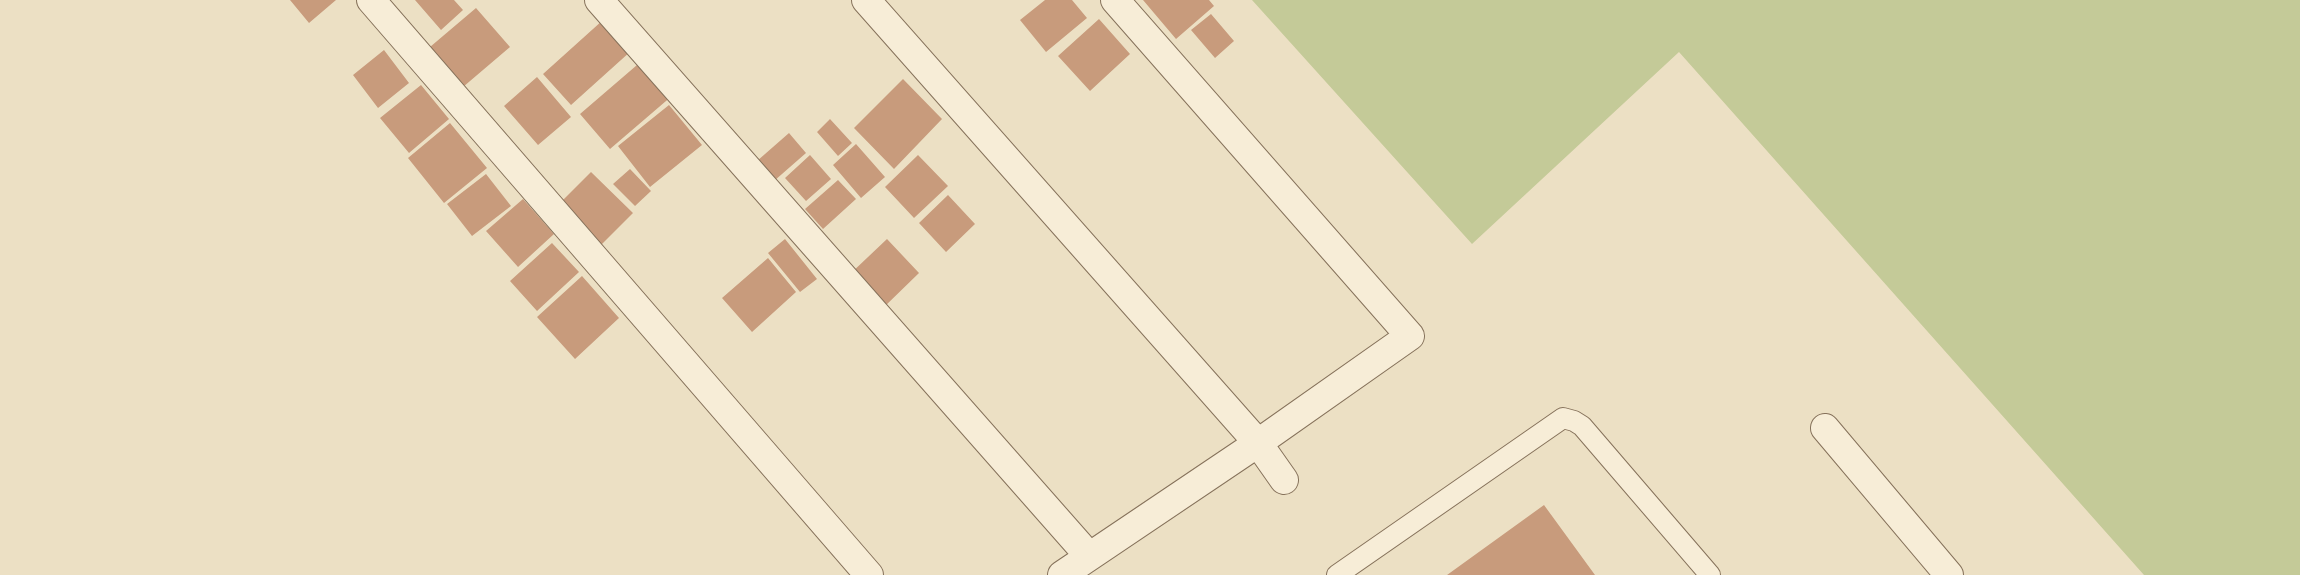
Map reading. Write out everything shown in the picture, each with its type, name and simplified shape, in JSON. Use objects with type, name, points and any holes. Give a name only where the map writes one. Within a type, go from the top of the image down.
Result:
[{"type":"street","points":[[371,0],[869,575]]},
{"type":"street","points":[[599,0],[1089,556]]},
{"type":"street","points":[[866,0],[1258,443],[1284,480]]},
{"type":"street","points":[[1062,575],[1258,443],[1410,336],[1115,0]]},
{"type":"street","points":[[1825,428],[1949,575]]},
{"type":"lane","points":[[1338,575],[1563,418],[1574,421],[1582,426],[1710,575]]},
{"type":"green space","points":[[1252,0],[2300,0],[2300,575],[2144,575],[1679,52],[1472,244]]},
{"type":"building","points":[[290,0],[336,0],[309,23]]},
{"type":"building","points":[[415,0],[454,0],[463,10],[441,30]]},
{"type":"building","points":[[1045,0],[1072,0],[1087,18],[1046,52],[1020,20]]},
{"type":"building","points":[[1143,0],[1209,0],[1214,6],[1176,39]]},
{"type":"building","points":[[476,8],[510,47],[463,87],[430,47]]},
{"type":"building","points":[[1211,14],[1234,41],[1215,58],[1191,30]]},
{"type":"building","points":[[1099,19],[1130,54],[1090,91],[1058,56]]},
{"type":"building","points":[[603,20],[631,51],[571,105],[543,74]]},
{"type":"building","points":[[384,50],[409,83],[378,108],[353,75]]},
{"type":"building","points":[[644,59],[673,95],[610,149],[580,114]]},
{"type":"building","points":[[537,77],[571,117],[538,145],[504,106]]},
{"type":"building","points":[[903,79],[942,119],[894,169],[854,128]]},
{"type":"building","points":[[421,85],[449,119],[409,153],[380,118]]},
{"type":"building","points":[[669,105],[702,145],[650,187],[618,146]]},
{"type":"building","points":[[830,119],[852,143],[838,156],[817,132]]},
{"type":"building","points":[[450,123],[487,168],[444,203],[408,158]]},
{"type":"building","points":[[789,133],[806,153],[774,181],[757,161]]},
{"type":"building","points":[[856,144],[885,177],[861,198],[833,165]]},
{"type":"building","points":[[810,155],[831,179],[806,201],[785,178]]},
{"type":"building","points":[[918,155],[948,186],[914,218],[885,187]]},
{"type":"building","points":[[630,169],[651,191],[635,206],[613,184]]},
{"type":"building","points":[[591,172],[633,213],[599,247],[557,206]]},
{"type":"building","points":[[486,174],[511,206],[472,236],[447,204]]},
{"type":"building","points":[[838,180],[856,199],[823,229],[805,209]]},
{"type":"building","points":[[948,195],[975,224],[946,252],[919,223]]},
{"type":"building","points":[[523,199],[554,234],[518,267],[486,231]]},
{"type":"building","points":[[785,239],[817,279],[800,292],[768,253]]},
{"type":"building","points":[[887,239],[919,273],[882,309],[849,275]]},
{"type":"building","points":[[552,243],[579,272],[537,311],[510,281]]},
{"type":"building","points":[[768,258],[796,292],[752,332],[722,298]]},
{"type":"building","points":[[582,276],[619,318],[575,359],[537,317]]},
{"type":"building","points":[[1544,505],[1595,575],[1447,575]]}]
